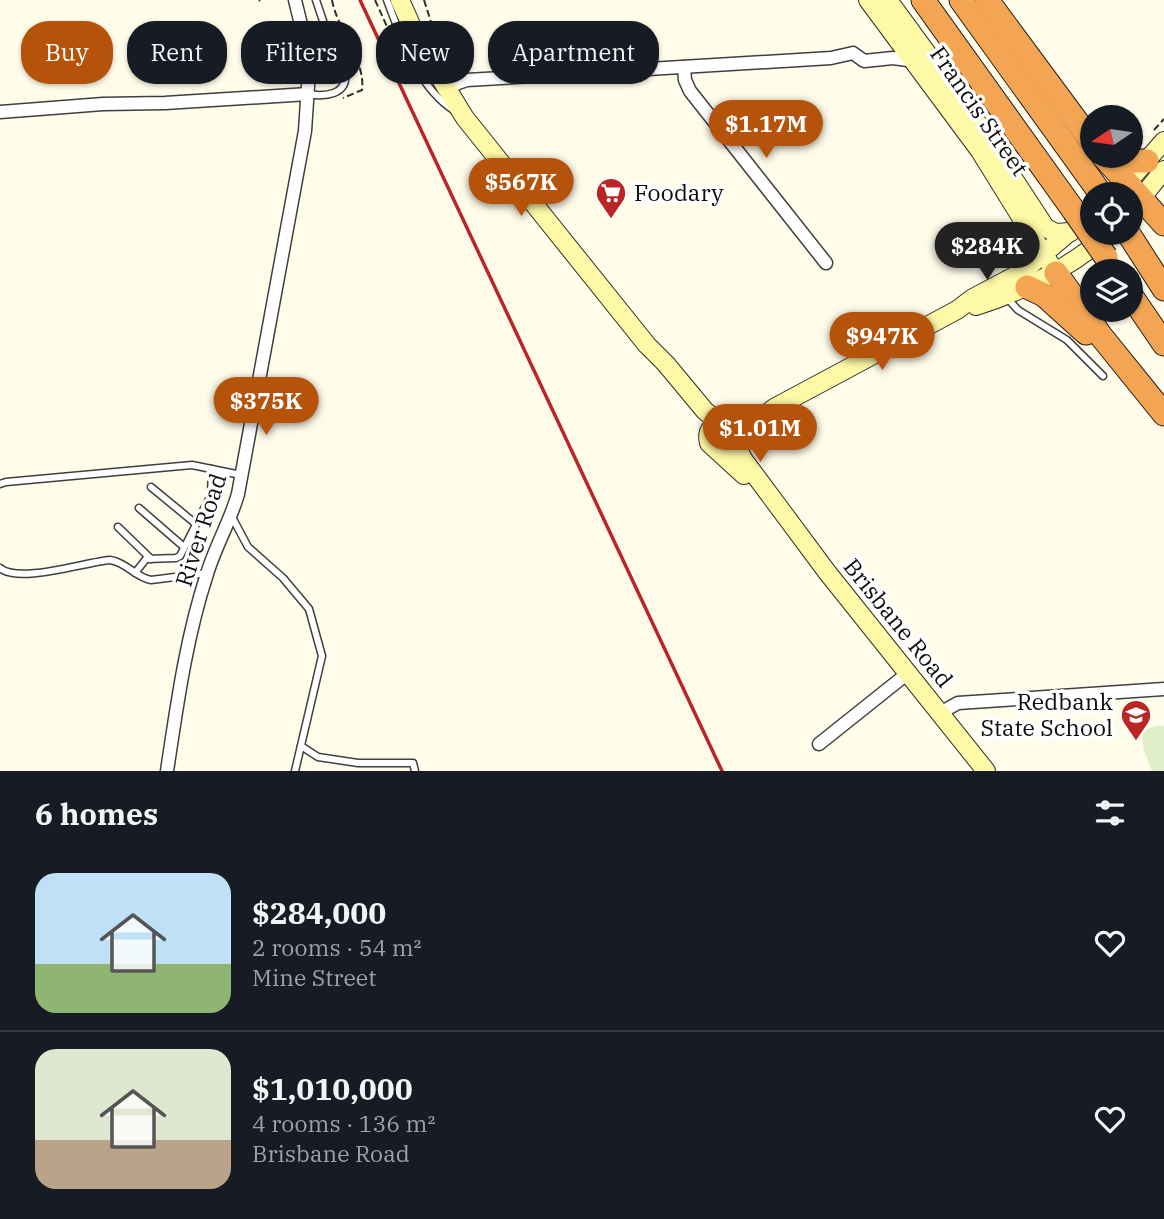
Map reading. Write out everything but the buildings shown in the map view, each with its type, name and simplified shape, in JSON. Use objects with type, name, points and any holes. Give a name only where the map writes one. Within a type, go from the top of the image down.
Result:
[{"type":"highway","points":[[923,0],[1107,259]]},
{"type":"highway","points":[[961,0],[1103,182]]},
{"type":"highway","points":[[987,0],[1080,122]]},
{"type":"highway","points":[[1143,210],[1164,224]]},
{"type":"highway","points":[[1130,245],[1164,289]]},
{"type":"highway","points":[[1050,264],[1101,336],[1164,414]]},
{"type":"highway","points":[[1027,287],[1044,295],[1091,337],[1101,336]]},
{"type":"highway","points":[[1143,313],[1164,344]]},
{"type":"main road","name":"Brisbane Road","points":[[400,0],[420,45],[465,118],[647,345],[667,364],[725,435],[775,503],[986,771]]},
{"type":"main road","name":"Francis Street","points":[[868,0],[979,151],[1050,264]]},
{"type":"main road","name":"Francis Street","points":[[888,0],[972,115],[1045,227],[1055,233],[1079,219]]},
{"type":"main road","points":[[1143,191],[1155,166],[1158,137]]},
{"type":"main road","points":[[1126,182],[1155,166]]},
{"type":"main road","points":[[957,310],[1006,297],[1027,287],[1050,264],[1079,219]]},
{"type":"main road","points":[[725,435],[1022,272],[1050,264],[1096,245]]},
{"type":"street","name":"River Road","points":[[167,771],[187,648],[207,573],[232,517],[242,475],[300,161],[308,94],[307,49],[295,0]]},
{"type":"street","points":[[446,91],[467,80],[831,58],[853,53],[864,61],[892,58],[915,61]]},
{"type":"street","points":[[684,67],[685,80],[690,91],[826,263]]},
{"type":"street","points":[[0,112],[308,94]]},
{"type":"street","points":[[819,744],[908,674]]},
{"type":"street","points":[[940,713],[958,703],[1164,689]]},
{"type":"lane","points":[[308,94],[318,96],[336,93],[344,87],[346,79],[316,0]]},
{"type":"lane","points":[[387,0],[412,58],[432,93],[442,104],[465,118]]},
{"type":"lane","points":[[1006,297],[1018,310],[1067,340],[1103,376]]},
{"type":"lane","points":[[0,484],[191,465],[242,475]]},
{"type":"lane","points":[[135,573],[143,561],[176,558],[211,495],[212,469]]},
{"type":"lane","points":[[151,487],[196,524]]},
{"type":"lane","points":[[139,508],[184,547]]},
{"type":"lane","points":[[232,517],[248,547],[284,579],[309,608],[322,656],[295,771]]},
{"type":"lane","points":[[118,527],[151,559]]},
{"type":"lane","points":[[0,568],[5,572],[31,573],[110,560],[119,561],[135,573],[151,580],[207,573]]},
{"type":"lane","points":[[301,746],[318,757],[331,759],[358,763],[413,763],[415,771]]},
{"type":"path","points":[[424,0],[431,21]]},
{"type":"path","points":[[1158,137],[1164,119]]},
{"type":"green space","points":[[1164,726],[1164,771],[1152,771],[1144,751],[1142,736],[1147,729]]},
{"type":"railway","points":[[360,0],[722,771]]},
{"type":"place","name":"Foodary","points":[[611,220]]},
{"type":"place","name":"Redbank State School","points":[[1136,742]]}]
